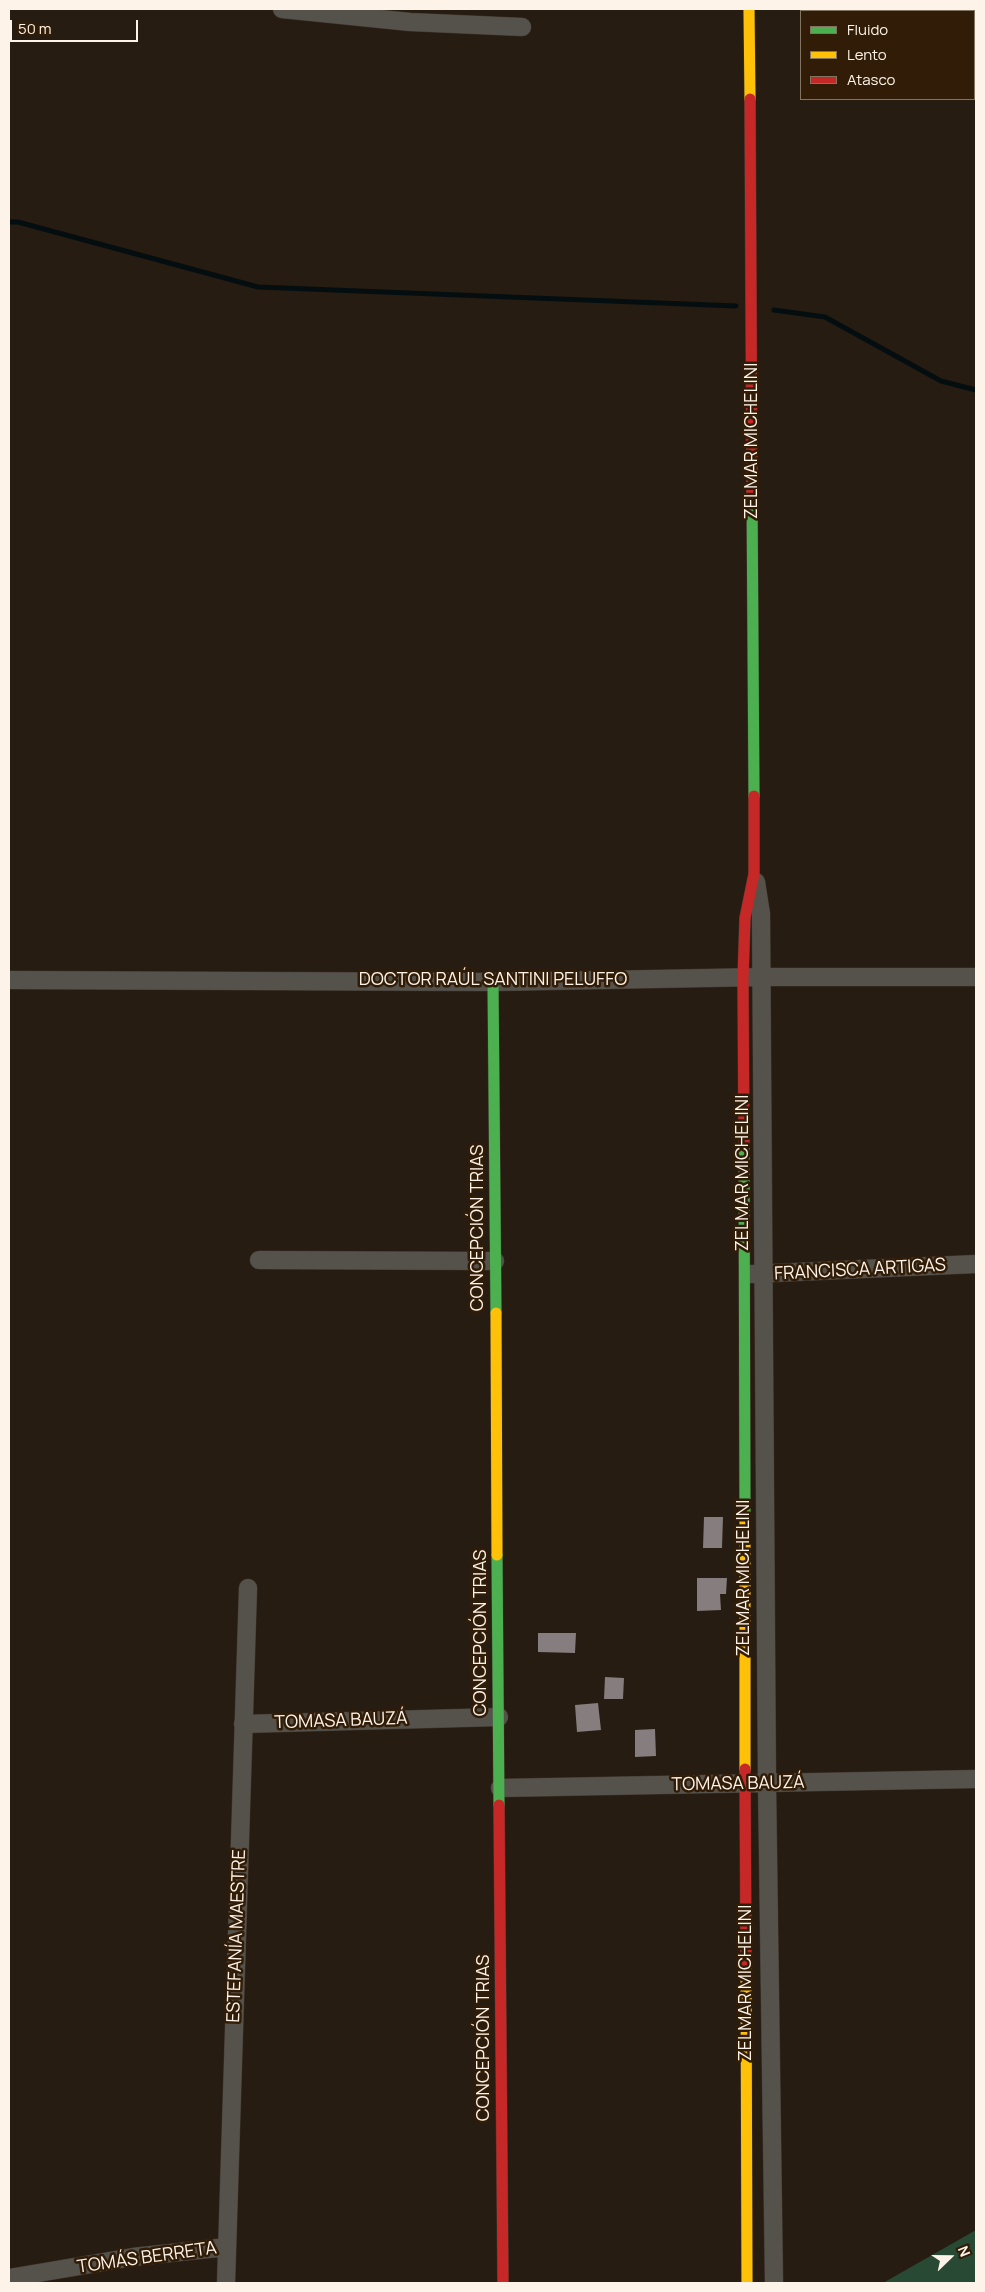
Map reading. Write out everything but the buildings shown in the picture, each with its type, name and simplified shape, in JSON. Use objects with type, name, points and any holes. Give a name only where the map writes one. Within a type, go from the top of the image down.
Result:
[{"type":"street","points":[[282,9],[390,21],[452,16],[522,26]]},
{"type":"street","name":"ZELMAR MICHELINI","points":[[749,9],[754,874],[761,914],[767,1783],[774,2283]]},
{"type":"street","name":"ZELMAR MICHELINI","points":[[747,2283],[743,978],[745,918],[754,874]]},
{"type":"street","name":"DOCTOR RAÚL SANTINI PELUFFO","points":[[9,980],[493,982],[761,977],[976,977]]},
{"type":"street","name":"CONCEPCIÓN TRIAS","points":[[493,982],[503,2283]]},
{"type":"street","points":[[260,1260],[495,1261]]},
{"type":"street","name":"FRANCISCA ARTIGAS","points":[[744,1274],[976,1264]]},
{"type":"street","name":"ESTEFANÍA MAESTRE","points":[[226,2283],[248,1588]]},
{"type":"street","name":"TOMASA BAUZÁ","points":[[243,1724],[499,1717]]},
{"type":"street","name":"TOMASA BAUZÁ","points":[[500,1788],[976,1779]]},
{"type":"street","name":"TOMÁS BERRETA","points":[[9,2278],[27,2280],[132,2257],[227,2247]]},
{"type":"green space","points":[[976,2230],[976,2283],[883,2283]]},
{"type":"waterway","points":[[9,222],[18,222],[258,287],[736,306]]},
{"type":"waterway","points":[[774,310],[825,317],[941,381],[976,390]]},
{"type":"traffic: fast","points":[[752,493],[754,796]]},
{"type":"traffic: fast","points":[[493,982],[496,1313]]},
{"type":"traffic: fast","points":[[744,1144],[745,1515]]},
{"type":"traffic: fast","points":[[497,1555],[499,1805]]},
{"type":"traffic: slow","points":[[749,9],[750,99]]},
{"type":"traffic: slow","points":[[496,1313],[497,1555]]},
{"type":"traffic: slow","points":[[745,1515],[745,1769]]},
{"type":"traffic: slow","points":[[746,1961],[747,2283]]},
{"type":"traffic: jam","points":[[750,99],[752,493]]},
{"type":"traffic: jam","points":[[744,1144],[743,978],[745,918],[754,874],[754,796]]},
{"type":"traffic: jam","points":[[745,1769],[746,1961]]},
{"type":"traffic: jam","points":[[499,1805],[503,2283]]}]
